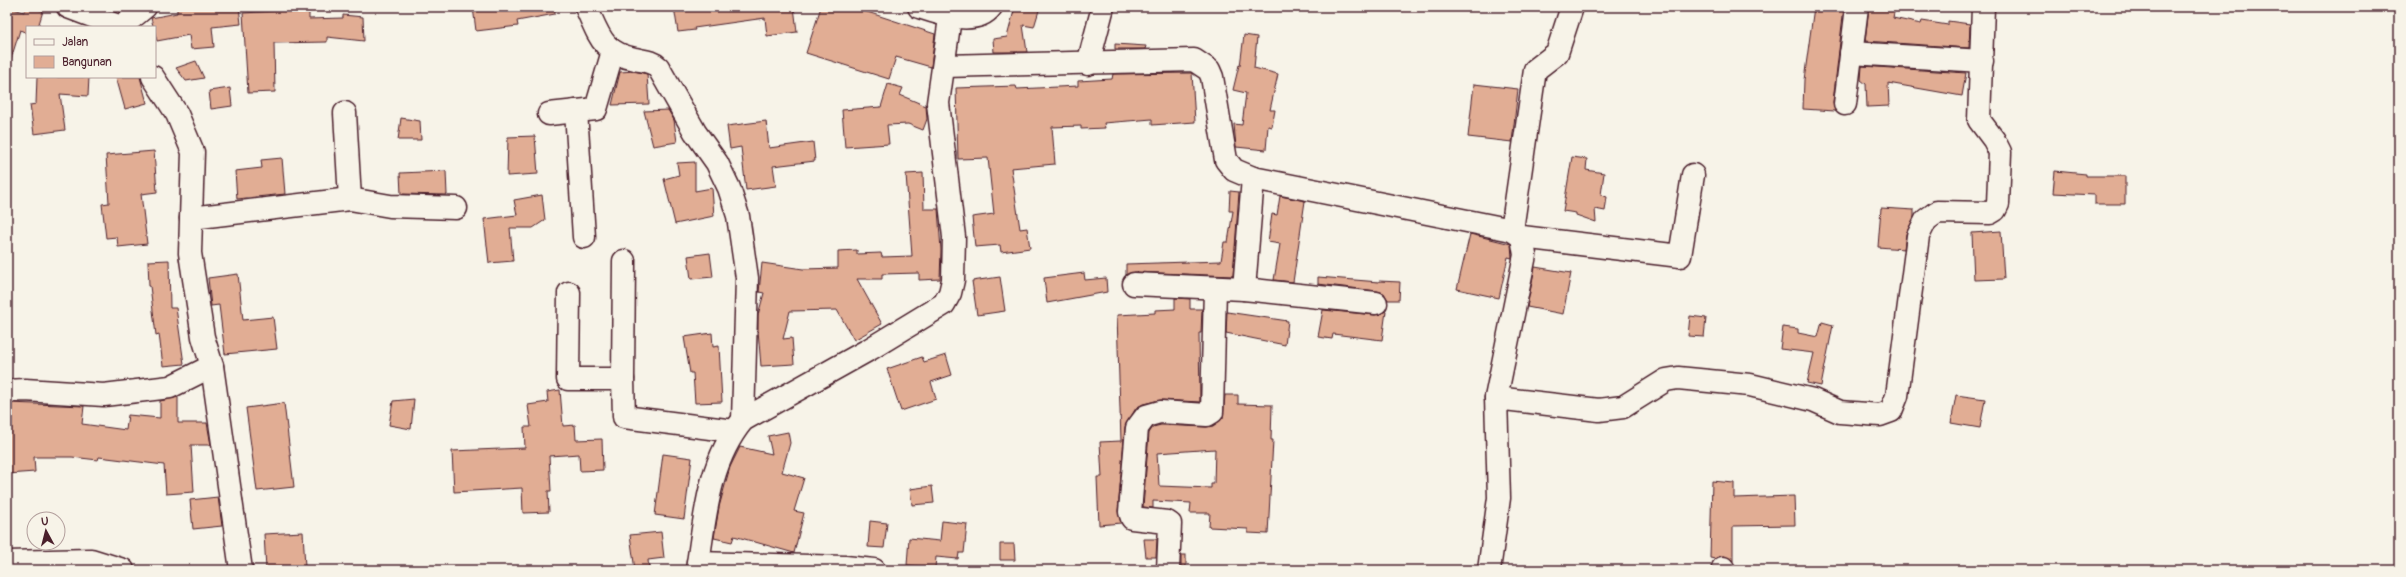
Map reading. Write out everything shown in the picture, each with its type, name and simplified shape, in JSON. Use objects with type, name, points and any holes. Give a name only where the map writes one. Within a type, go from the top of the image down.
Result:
[{"type":"street","points":[[68,7],[118,26]]},
{"type":"street","points":[[122,26],[145,7]]},
{"type":"street","points":[[586,7],[603,45],[619,56],[652,63],[658,67],[694,132],[717,163],[729,188],[738,216],[747,278],[739,425],[714,471],[698,566],[845,567],[874,570]]},
{"type":"street","points":[[918,7],[950,18],[980,14],[991,7]]},
{"type":"street","points":[[1088,64],[1103,7]]},
{"type":"street","points":[[1489,570],[1500,498],[1496,398],[1525,255],[1517,233],[1536,70],[1557,53],[1572,7]]},
{"type":"street","points":[[1845,104],[1858,7]]},
{"type":"street","points":[[1496,398],[1599,410],[1613,410],[1623,407],[1666,380],[1678,378],[1750,385],[1813,400],[1840,412],[1880,415],[1891,411],[1897,396],[1918,236],[1926,220],[1937,212],[1990,213],[1995,210],[1998,204],[2000,152],[1994,140],[1979,120],[1983,7]]},
{"type":"street","points":[[624,261],[624,417],[739,425],[944,304],[947,299],[952,280],[954,237],[938,103],[945,66],[950,18]]},
{"type":"street","points":[[549,114],[596,109],[613,51]]},
{"type":"street","points":[[1851,54],[1982,61]]},
{"type":"street","points":[[945,66],[1088,64],[1185,59],[1202,64],[1209,70],[1212,77],[1226,160],[1234,170],[1253,178],[1517,233],[1680,256],[1693,175]]},
{"type":"street","points":[[154,78],[183,126],[193,152],[190,253],[203,337],[212,366],[241,570]]},
{"type":"street","points":[[576,111],[584,237]]},
{"type":"street","points":[[345,113],[350,200]]},
{"type":"street","points":[[1244,289],[1253,178]]},
{"type":"street","points":[[191,218],[350,200],[390,206],[456,208]]},
{"type":"street","points":[[1134,284],[1244,289],[1376,303]]},
{"type":"street","points":[[1168,570],[1170,524],[1167,522],[1132,518],[1130,512],[1137,428],[1146,416],[1160,412],[1207,415],[1212,412],[1215,288]]},
{"type":"street","points":[[570,293],[568,379],[623,379]]},
{"type":"street","points":[[7,391],[25,390],[104,395],[170,387],[212,366]]},
{"type":"street","points":[[7,562],[91,560],[123,570]]},
{"type":"building","points":[[7,7],[24,12],[26,7],[43,11],[38,26],[26,26],[26,33],[20,30],[10,62],[7,62]]},
{"type":"building","points":[[177,7],[239,7],[241,24],[212,27],[214,47],[191,49],[189,35],[157,41],[156,26],[153,26],[151,18],[177,13]]},
{"type":"building","points":[[276,7],[309,7],[309,19],[343,18],[343,15],[363,17],[364,41],[327,37],[327,42],[274,43],[275,92],[248,93],[243,13],[276,11]]},
{"type":"building","points":[[473,7],[555,7],[555,14],[517,21],[518,26],[476,31]]},
{"type":"building","points":[[674,7],[794,7],[797,32],[767,36],[765,18],[694,28],[695,30],[678,32]]},
{"type":"building","points":[[821,7],[852,7],[935,34],[931,67],[896,57],[889,79],[806,53]]},
{"type":"building","points":[[1015,7],[1040,7],[1034,27],[1023,25],[1027,52],[994,52],[993,39],[1007,37]]},
{"type":"building","points":[[1814,7],[1844,7],[1833,102],[1835,111],[1803,109],[1804,80]]},
{"type":"building","points":[[1869,7],[1895,7],[1893,18],[1921,24],[1922,21],[1948,25],[1948,21],[1970,24],[1969,48],[1865,41]]},
{"type":"building","points":[[1244,35],[1257,37],[1254,68],[1278,74],[1270,110],[1275,110],[1272,127],[1268,126],[1266,150],[1236,147],[1234,124],[1242,125],[1246,93],[1233,90],[1239,65],[1240,66]]},
{"type":"building","points":[[1115,44],[1146,46],[1145,49],[1115,49]]},
{"type":"building","points":[[196,61],[204,78],[186,81],[176,68]]},
{"type":"building","points":[[1862,66],[1966,73],[1962,96],[1888,83],[1889,106],[1867,107],[1866,84],[1861,80]]},
{"type":"building","points":[[634,71],[647,74],[649,104],[612,105],[620,72]]},
{"type":"building","points":[[1192,73],[1195,122],[1152,125],[1152,119],[1104,123],[1105,128],[1081,129],[1081,126],[1052,127],[1055,164],[1011,168],[1020,229],[1027,228],[1030,248],[1001,252],[1000,245],[975,247],[972,217],[994,214],[988,158],[958,159],[956,88],[1016,86],[1017,89],[1078,86],[1078,81],[1112,79],[1113,74]]},
{"type":"building","points":[[37,78],[89,78],[88,96],[60,94],[65,130],[34,134],[30,105],[36,104]]},
{"type":"building","points":[[116,78],[140,78],[147,103],[125,109]]},
{"type":"building","points":[[888,84],[903,88],[900,95],[926,106],[927,119],[923,130],[908,124],[887,125],[889,144],[845,147],[842,110],[881,107]]},
{"type":"building","points":[[1474,84],[1518,89],[1512,142],[1468,137]]},
{"type":"building","points":[[230,88],[232,106],[211,109],[209,91]]},
{"type":"building","points":[[668,110],[674,120],[677,142],[653,146],[644,111]]},
{"type":"building","points":[[401,118],[420,121],[421,140],[398,140]]},
{"type":"building","points":[[766,121],[769,148],[813,142],[815,161],[773,166],[776,186],[746,190],[741,147],[730,149],[727,126]]},
{"type":"building","points":[[535,136],[538,174],[507,176],[508,137]]},
{"type":"building","points":[[154,151],[157,192],[141,194],[147,244],[118,247],[117,237],[106,238],[102,204],[109,203],[106,155]]},
{"type":"building","points":[[1572,157],[1587,159],[1586,170],[1604,173],[1601,195],[1607,197],[1605,211],[1595,209],[1596,222],[1576,215],[1576,213],[1563,211]]},
{"type":"building","points":[[282,158],[285,194],[237,199],[235,171],[262,168],[261,160]]},
{"type":"building","points":[[695,162],[695,191],[712,188],[714,216],[675,224],[664,179],[679,175],[677,163]]},
{"type":"building","points":[[446,171],[447,195],[401,194],[400,173]]},
{"type":"building","points":[[2055,171],[2086,174],[2086,176],[2125,176],[2125,204],[2095,204],[2095,195],[2053,193]]},
{"type":"building","points":[[923,173],[924,209],[938,209],[941,250],[940,279],[919,280],[919,273],[882,274],[882,279],[857,279],[882,324],[854,340],[837,310],[790,311],[783,339],[792,338],[794,364],[761,366],[758,315],[764,293],[759,292],[762,263],[803,269],[838,268],[838,251],[857,250],[857,254],[881,253],[882,257],[912,256],[906,174]]},
{"type":"building","points":[[1230,191],[1239,192],[1233,276],[1135,272],[1126,275],[1126,264],[1221,261],[1224,242],[1228,242],[1233,211],[1229,211]]},
{"type":"building","points":[[542,195],[545,220],[533,228],[510,228],[513,261],[489,263],[484,219],[517,215],[514,200]]},
{"type":"building","points":[[1280,196],[1305,201],[1293,282],[1274,280],[1280,244],[1268,242],[1272,214],[1277,215]]},
{"type":"building","points":[[1881,208],[1914,210],[1914,217],[1906,234],[1904,249],[1878,247]]},
{"type":"building","points":[[2001,231],[2004,279],[1974,280],[1972,233]]},
{"type":"building","points":[[1470,234],[1511,244],[1512,258],[1508,257],[1499,298],[1457,289]]},
{"type":"building","points":[[710,253],[713,277],[691,279],[688,256]]},
{"type":"building","points":[[169,260],[170,308],[176,308],[184,364],[163,366],[159,334],[156,335],[149,286],[148,261]]},
{"type":"building","points":[[1535,267],[1571,273],[1563,314],[1527,307]]},
{"type":"building","points":[[1084,273],[1085,280],[1106,278],[1107,292],[1047,303],[1044,278]]},
{"type":"building","points":[[238,274],[243,320],[273,317],[277,349],[225,354],[219,305],[211,306],[208,278]]},
{"type":"building","points":[[1000,277],[1005,311],[977,315],[972,281]]},
{"type":"building","points":[[1318,277],[1379,282],[1400,282],[1399,300],[1388,300],[1384,293],[1377,291],[1318,284]]},
{"type":"building","points":[[1175,298],[1190,299],[1190,309],[1202,309],[1201,333],[1199,333],[1200,402],[1161,400],[1143,404],[1136,408],[1125,427],[1118,511],[1121,523],[1099,525],[1097,477],[1102,477],[1100,442],[1121,441],[1117,315],[1155,313],[1155,310],[1175,309]]},
{"type":"building","points":[[1323,310],[1375,315],[1386,311],[1382,340],[1333,334],[1332,339],[1318,337]]},
{"type":"building","points":[[1227,312],[1288,321],[1285,345],[1226,333]]},
{"type":"building","points":[[1690,316],[1706,318],[1704,337],[1688,336]]},
{"type":"building","points":[[1822,322],[1833,325],[1821,386],[1807,383],[1814,353],[1780,349],[1783,327],[1798,329],[1798,333],[1818,337]]},
{"type":"building","points":[[712,333],[713,347],[719,346],[722,402],[695,403],[693,373],[690,373],[684,337]]},
{"type":"building","points":[[946,355],[952,375],[931,382],[936,399],[901,411],[887,369],[922,357],[924,362]]},
{"type":"building","points":[[560,390],[563,426],[575,425],[576,440],[602,439],[603,470],[580,471],[579,454],[549,456],[551,491],[548,491],[549,512],[523,513],[522,488],[454,492],[452,451],[525,448],[524,427],[531,427],[528,405],[548,402],[547,392]]},
{"type":"building","points":[[1225,395],[1238,395],[1238,404],[1272,405],[1271,440],[1273,440],[1268,534],[1248,533],[1248,529],[1209,527],[1210,513],[1190,513],[1191,503],[1153,501],[1153,508],[1143,507],[1149,433],[1153,427],[1161,425],[1206,427],[1213,426],[1223,418]],"holes":[[[1215,449],[1214,484],[1211,484],[1211,488],[1159,486],[1157,453]]]},
{"type":"building","points":[[1956,395],[1985,399],[1980,428],[1951,423]]},
{"type":"building","points":[[178,397],[178,423],[207,423],[211,445],[191,445],[194,492],[166,494],[164,465],[99,457],[98,460],[72,457],[34,457],[35,472],[7,474],[9,403],[84,406],[82,424],[126,430],[128,415],[160,418],[160,401]]},
{"type":"building","points":[[414,399],[411,429],[389,425],[393,401]]},
{"type":"building","points":[[284,403],[294,487],[257,491],[246,408]]},
{"type":"building","points":[[788,432],[790,443],[782,472],[804,478],[794,511],[804,513],[794,553],[734,536],[732,542],[714,538],[719,507],[730,467],[740,447],[772,454],[768,436]]},
{"type":"building","points":[[663,454],[692,458],[684,519],[655,515]]},
{"type":"building","points":[[1712,481],[1734,483],[1734,498],[1794,496],[1795,525],[1733,526],[1733,561],[1723,556],[1715,559],[1710,558]]},
{"type":"building","points":[[932,486],[934,503],[912,505],[910,489]]},
{"type":"building","points":[[218,497],[222,526],[193,529],[190,500]]},
{"type":"building","points":[[870,521],[887,523],[884,548],[868,547]]},
{"type":"building","points":[[942,521],[967,524],[964,553],[959,553],[958,559],[936,557],[935,568],[907,565],[909,538],[940,541]]},
{"type":"building","points":[[303,532],[305,567],[266,569],[264,534]]},
{"type":"building","points":[[661,532],[664,558],[648,560],[649,570],[635,570],[630,535]]},
{"type":"building","points":[[1144,539],[1157,539],[1156,557],[1146,557]]},
{"type":"building","points":[[1000,544],[1014,544],[1015,560],[1000,560]]},
{"type":"building","points":[[1181,555],[1186,555],[1186,570],[1181,570]]}]
